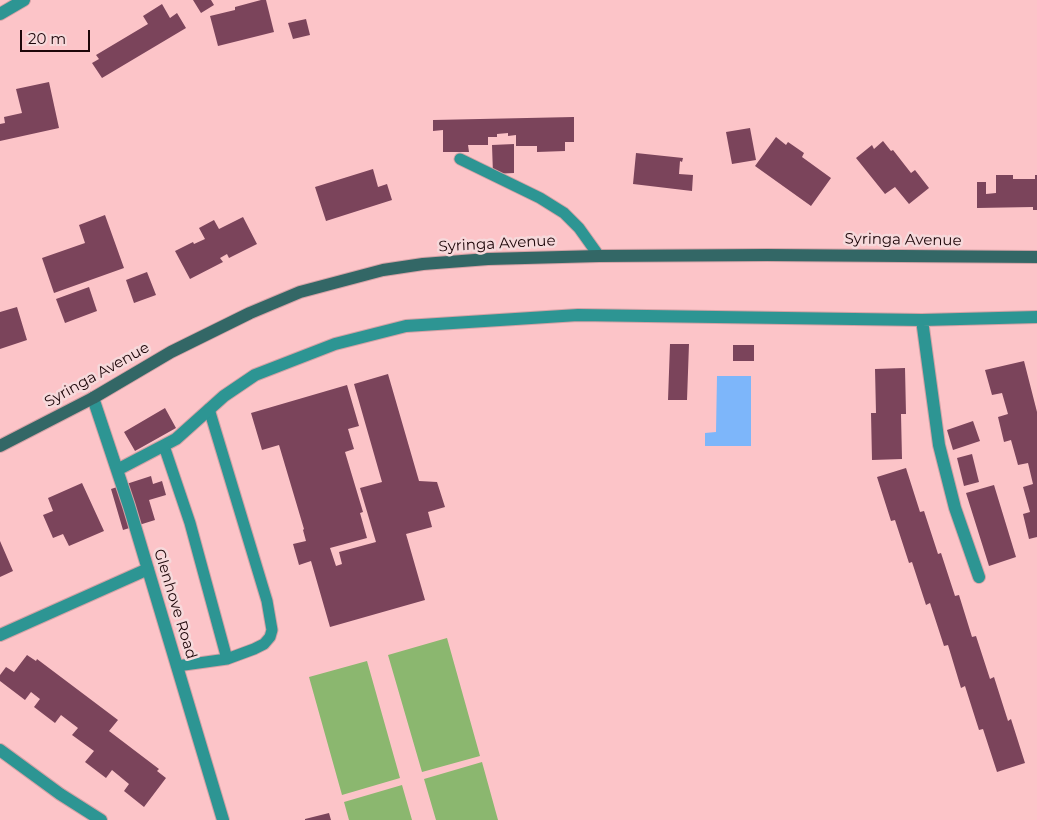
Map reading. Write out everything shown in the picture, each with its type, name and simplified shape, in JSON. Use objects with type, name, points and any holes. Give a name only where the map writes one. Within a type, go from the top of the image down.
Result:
[{"type":"street","points":[[0,14],[24,0]]},
{"type":"street","name":"Syringa Avenue","points":[[0,446],[93,398],[171,352],[250,313],[300,292],[383,270],[423,264],[488,259],[599,256],[767,254],[1037,257]]},
{"type":"street","points":[[118,470],[164,446],[190,428],[209,408],[255,375],[335,344],[406,326],[578,315],[922,320],[1037,317]]},
{"type":"street","points":[[922,320],[939,445],[954,508],[979,577]]},
{"type":"street","name":"Glenhove Road","points":[[93,398],[118,470],[223,820]]},
{"type":"street","points":[[0,635],[148,569]]},
{"type":"street","points":[[0,750],[60,794],[101,820]]},
{"type":"lane","points":[[460,159],[540,198],[564,213],[579,228],[599,256]]},
{"type":"lane","points":[[177,666],[227,659],[254,649],[264,644],[270,637],[272,630],[267,601],[209,408]]},
{"type":"lane","points":[[164,446],[190,523],[227,659]]},
{"type":"green space","points":[[447,638],[480,756],[422,772],[388,655]]},
{"type":"green space","points":[[367,661],[400,778],[342,795],[309,677]]},
{"type":"green space","points":[[482,762],[498,820],[436,820],[424,779]]},
{"type":"green space","points":[[402,785],[412,820],[349,820],[344,802]]},
{"type":"water","points":[[717,376],[751,376],[751,446],[705,446],[705,433],[716,432]]},
{"type":"building","points":[[193,0],[211,0],[214,5],[201,13]]},
{"type":"building","points":[[266,0],[274,32],[218,46],[210,16],[235,10],[235,7]]},
{"type":"building","points":[[162,4],[170,18],[177,13],[186,28],[102,78],[92,63],[99,59],[96,55],[148,24],[143,16]]},
{"type":"building","points":[[306,19],[310,35],[293,39],[288,23]]},
{"type":"building","points":[[49,82],[59,128],[0,141],[0,124],[5,123],[4,117],[22,113],[16,89]]},
{"type":"building","points":[[574,117],[574,142],[565,142],[565,151],[537,152],[537,146],[516,146],[516,135],[508,136],[508,133],[497,134],[497,137],[488,137],[488,145],[468,145],[469,152],[443,152],[443,130],[433,131],[433,120]]},
{"type":"building","points":[[750,128],[756,160],[732,164],[726,132]]},
{"type":"building","points":[[776,137],[786,145],[788,142],[804,153],[802,157],[831,178],[811,206],[755,166]]},
{"type":"building","points":[[883,141],[891,151],[893,150],[911,173],[915,170],[929,188],[909,204],[895,187],[885,194],[856,158],[872,145],[874,149]]},
{"type":"building","points":[[514,144],[514,173],[493,174],[492,145]]},
{"type":"building","points":[[636,153],[683,158],[682,162],[680,161],[679,174],[693,175],[692,191],[633,184]]},
{"type":"building","points":[[373,169],[378,187],[387,184],[392,200],[326,221],[315,187]]},
{"type":"building","points":[[996,175],[1013,175],[1013,179],[1035,179],[1035,175],[1037,175],[1037,210],[1033,210],[1033,207],[977,208],[977,182],[986,182],[986,194],[996,193]]},
{"type":"building","points":[[105,215],[124,268],[54,293],[42,258],[85,243],[79,225]]},
{"type":"building","points":[[243,217],[257,244],[229,258],[227,254],[220,258],[223,262],[190,279],[175,251],[193,242],[194,244],[205,239],[199,228],[214,220],[219,229]]},
{"type":"building","points":[[147,272],[156,295],[134,303],[126,280]]},
{"type":"building","points":[[89,287],[97,311],[65,323],[56,299]]},
{"type":"building","points":[[17,307],[27,340],[0,349],[0,312]]},
{"type":"building","points":[[670,344],[689,344],[687,400],[668,400]]},
{"type":"building","points":[[733,345],[754,345],[754,361],[733,361]]},
{"type":"building","points":[[1024,361],[1037,412],[1037,537],[1029,539],[1023,514],[1030,512],[1023,487],[1033,484],[1028,463],[1018,465],[1011,440],[1004,442],[998,417],[1008,414],[1002,393],[992,395],[985,370]]},
{"type":"building","points":[[905,368],[906,414],[901,414],[902,459],[872,460],[871,413],[876,413],[875,369]]},
{"type":"building","points":[[388,374],[419,481],[437,482],[445,507],[428,512],[432,527],[406,534],[425,600],[330,627],[311,561],[299,565],[293,544],[306,541],[279,445],[262,450],[251,413],[347,385],[359,426],[348,429],[354,449],[345,452],[363,512],[360,513],[367,538],[330,548],[336,566],[342,564],[339,552],[376,542],[360,488],[382,482],[354,384]]},
{"type":"building","points":[[165,408],[176,428],[135,451],[124,432]]},
{"type":"building","points":[[973,421],[980,441],[953,450],[947,430]]},
{"type":"building","points":[[972,454],[979,482],[964,486],[957,458]]},
{"type":"building","points":[[906,468],[920,512],[924,511],[938,554],[941,553],[955,596],[959,595],[972,637],[976,636],[990,679],[994,677],[1008,721],[1011,719],[1025,763],[997,772],[983,729],[979,730],[965,686],[961,688],[948,645],[944,646],[930,603],[926,605],[912,562],[909,563],[895,520],[891,521],[877,477]]},
{"type":"building","points":[[151,476],[153,484],[162,481],[166,495],[149,500],[155,520],[123,530],[111,489]]},
{"type":"building","points":[[82,483],[104,531],[69,546],[63,534],[53,538],[43,515],[53,511],[48,498]]},
{"type":"building","points":[[994,485],[1016,557],[989,566],[966,493]]},
{"type":"building","points":[[0,541],[13,571],[0,577]]},
{"type":"building","points":[[27,655],[36,661],[37,659],[118,720],[109,731],[159,769],[157,771],[166,778],[144,807],[124,791],[129,784],[112,770],[106,778],[85,762],[94,751],[72,735],[78,728],[61,715],[55,723],[34,707],[40,699],[31,692],[25,700],[0,681],[0,675],[6,667],[14,672]]},
{"type":"building","points":[[329,813],[331,820],[305,820],[305,819]]}]
